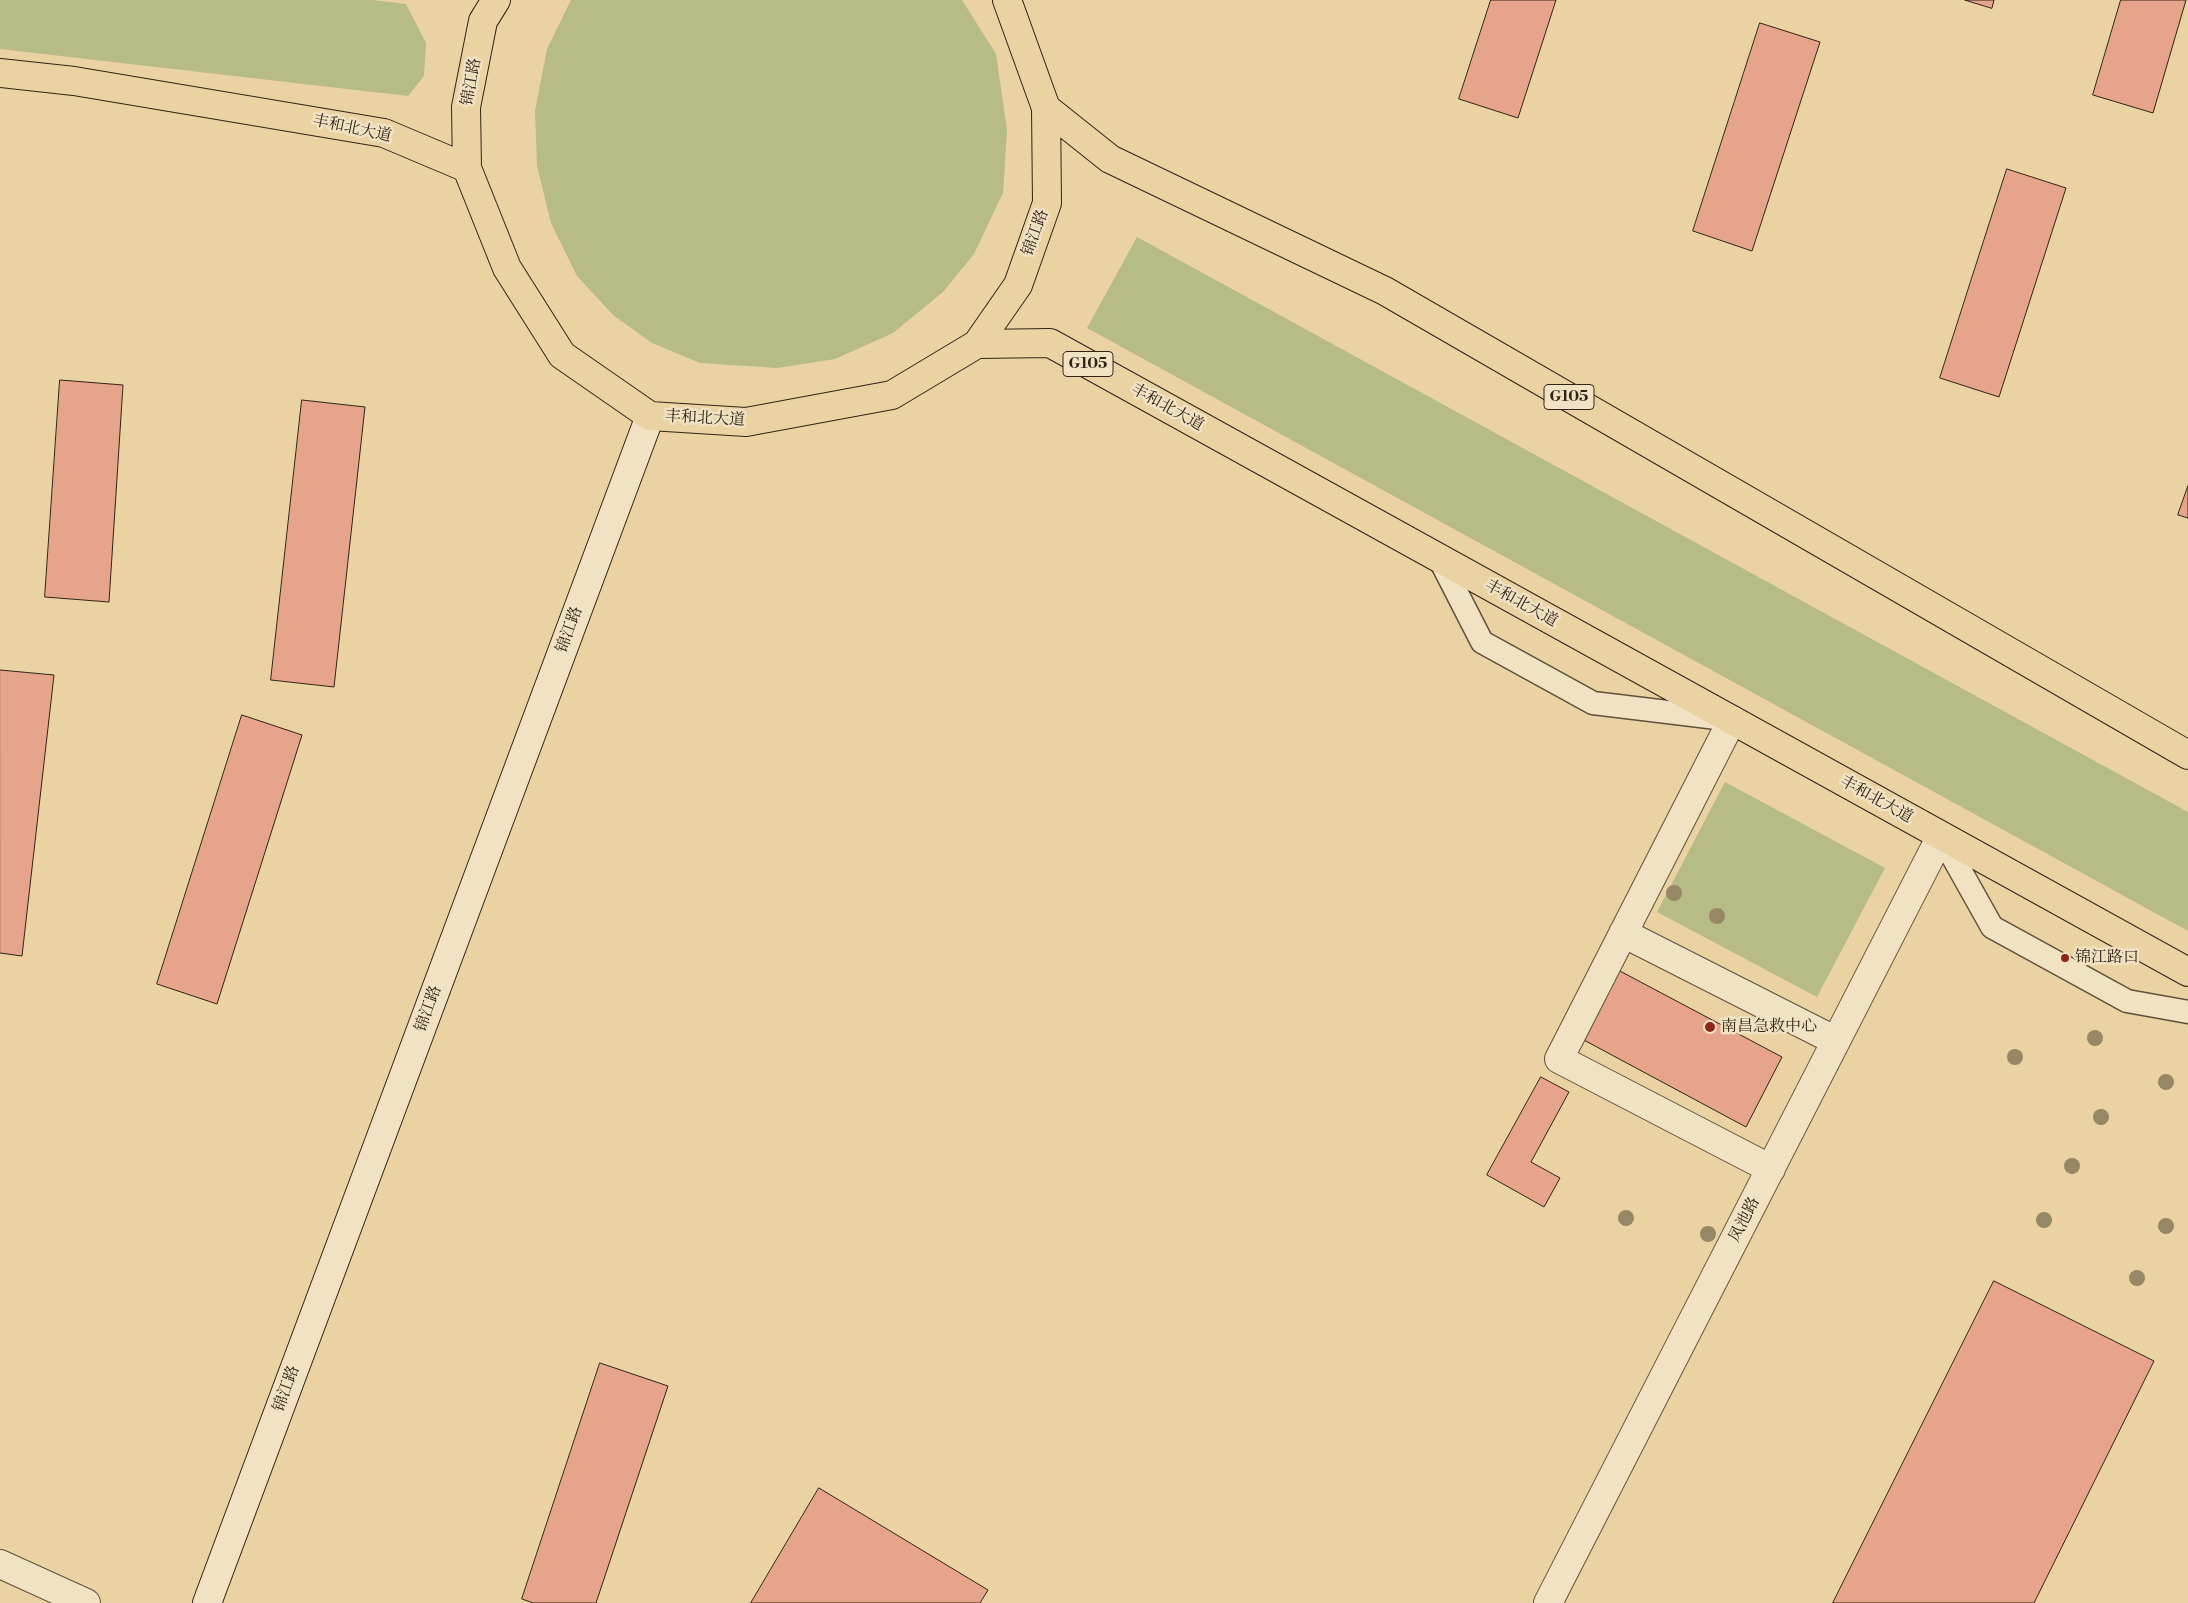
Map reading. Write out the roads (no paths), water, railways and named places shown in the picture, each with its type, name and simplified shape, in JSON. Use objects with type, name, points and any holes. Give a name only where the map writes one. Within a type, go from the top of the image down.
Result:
[{"type":"highway","name":"锦江路","points":[[467,168],[466,107],[483,21],[496,0]]},
{"type":"highway","points":[[1007,0],[1046,108]]},
{"type":"highway","name":"丰和北大道","points":[[0,73],[74,81],[384,133],[467,168],[507,268],[562,355],[650,416],[746,422],[892,395],[977,344],[1050,343],[2188,972]]},
{"type":"highway","name":"锦江路","points":[[977,344],[1018,285],[1047,203],[1046,108]]},
{"type":"highway","name":"G105","points":[[1046,108],[1110,159],[1385,291],[2188,755]]},
{"type":"street","name":"锦江路","points":[[207,1603],[650,416]]},
{"type":"street","points":[[1732,720],[1559,1059],[1772,1168]]},
{"type":"street","name":"凤池路","points":[[1548,1603],[1941,836]]},
{"type":"street","points":[[1623,933],[1836,1041]]},
{"type":"street","points":[[0,1564],[86,1603]]},
{"type":"lane","points":[[1439,558],[1482,642],[1593,703],[1732,720]]},
{"type":"lane","points":[[1941,836],[1992,927],[2128,1001],[2188,1012]]},
{"type":"place","name":"锦江路口","points":[[2065,958]]},
{"type":"place","name":"南昌急救中心","points":[[1710,1027]]}]
